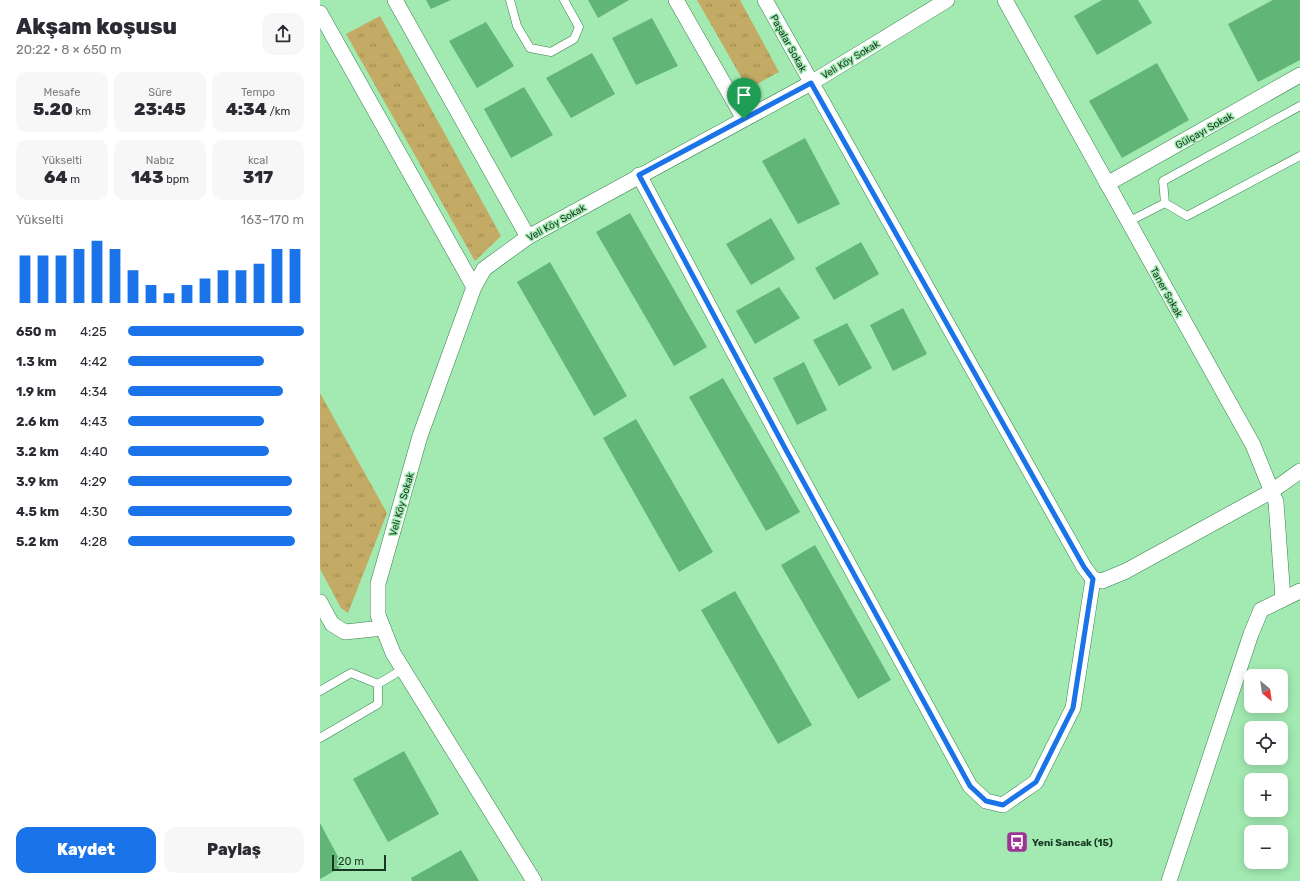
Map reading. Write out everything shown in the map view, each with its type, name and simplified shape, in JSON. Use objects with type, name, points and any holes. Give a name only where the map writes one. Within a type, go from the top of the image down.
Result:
[{"type":"street","points":[[396,0],[528,237]]},
{"type":"street","points":[[676,0],[744,119]]},
{"type":"street","name":"Paşalar Sokak","points":[[765,0],[1084,567],[1093,579]]},
{"type":"street","name":"Veli Köy Sokak","points":[[381,621],[378,584],[420,436],[474,287],[484,269],[528,237],[562,220],[639,175],[811,83],[947,0]]},
{"type":"street","name":"Taner Sokak","points":[[1005,0],[1253,445],[1276,502],[1283,599]]},
{"type":"street","points":[[320,13],[474,287]]},
{"type":"street","name":"Gülçayı Sokak","points":[[1107,184],[1300,75]]},
{"type":"street","points":[[639,175],[786,450],[966,779],[970,786],[986,801],[1003,805],[1036,782],[1073,708],[1093,579],[1102,582],[1126,571],[1272,491],[1300,471]]},
{"type":"street","points":[[1169,881],[1241,664],[1261,610],[1300,591]]},
{"type":"street","points":[[320,602],[332,624],[345,632],[381,621],[393,653],[534,881]]},
{"type":"lane","points":[[510,0],[517,26],[530,48],[551,52],[574,39],[579,27],[564,0]]},
{"type":"lane","points":[[1164,203],[1163,181],[1300,106]]},
{"type":"lane","points":[[1164,203],[1187,216],[1300,156]]},
{"type":"lane","points":[[1128,222],[1164,203]]},
{"type":"lane","points":[[378,684],[403,669]]},
{"type":"lane","points":[[320,691],[351,673],[378,684]]},
{"type":"lane","points":[[320,738],[378,704],[378,684]]},
{"type":"green space","points":[[697,0],[740,0],[779,72],[748,89]]},
{"type":"green space","points":[[380,16],[501,236],[475,261],[346,34]]},
{"type":"green space","points":[[320,393],[387,513],[348,613],[341,608],[320,569]]},
{"type":"building","points":[[426,0],[451,0],[431,9]]},
{"type":"building","points":[[588,0],[629,0],[598,18]]},
{"type":"building","points":[[1102,0],[1138,0],[1152,23],[1097,55],[1074,16]]},
{"type":"building","points":[[1273,0],[1300,0],[1300,60],[1258,82],[1228,24]]},
{"type":"building","points":[[652,18],[678,66],[636,85],[612,38]]},
{"type":"building","points":[[486,22],[514,66],[477,88],[449,41]]},
{"type":"building","points":[[592,53],[615,94],[571,118],[546,78]]},
{"type":"building","points":[[1157,63],[1189,120],[1122,158],[1089,101]]},
{"type":"building","points":[[524,87],[553,135],[511,158],[484,109]]},
{"type":"building","points":[[805,138],[840,204],[798,224],[762,161]]},
{"type":"building","points":[[630,213],[707,347],[674,366],[596,232]]},
{"type":"building","points":[[771,218],[795,259],[751,285],[726,244]]},
{"type":"building","points":[[861,242],[879,274],[834,300],[815,268]]},
{"type":"building","points":[[550,262],[627,396],[594,416],[517,282]]},
{"type":"building","points":[[779,287],[800,318],[755,344],[736,311]]},
{"type":"building","points":[[903,308],[927,354],[893,371],[870,325]]},
{"type":"building","points":[[847,323],[872,368],[839,386],[813,340]]},
{"type":"building","points":[[804,362],[827,410],[797,425],[773,378]]},
{"type":"building","points":[[723,378],[800,512],[766,531],[689,397]]},
{"type":"building","points":[[636,419],[713,552],[679,572],[603,438]]},
{"type":"building","points":[[815,545],[891,680],[858,699],[781,565]]},
{"type":"building","points":[[735,591],[812,725],[778,744],[701,610]]},
{"type":"building","points":[[404,751],[439,814],[388,842],[353,779]]},
{"type":"building","points":[[320,823],[343,866],[320,879]]},
{"type":"building","points":[[461,850],[479,881],[412,881],[411,878]]},
{"type":"place","name":"Yeni Sancak (15)","points":[[1017,842]]},
{"type":"route","points":[[811,83],[1084,567],[1093,579],[1073,708],[1036,782],[1003,805],[986,801],[970,786],[786,450],[639,175],[744,119],[811,83]]}]
